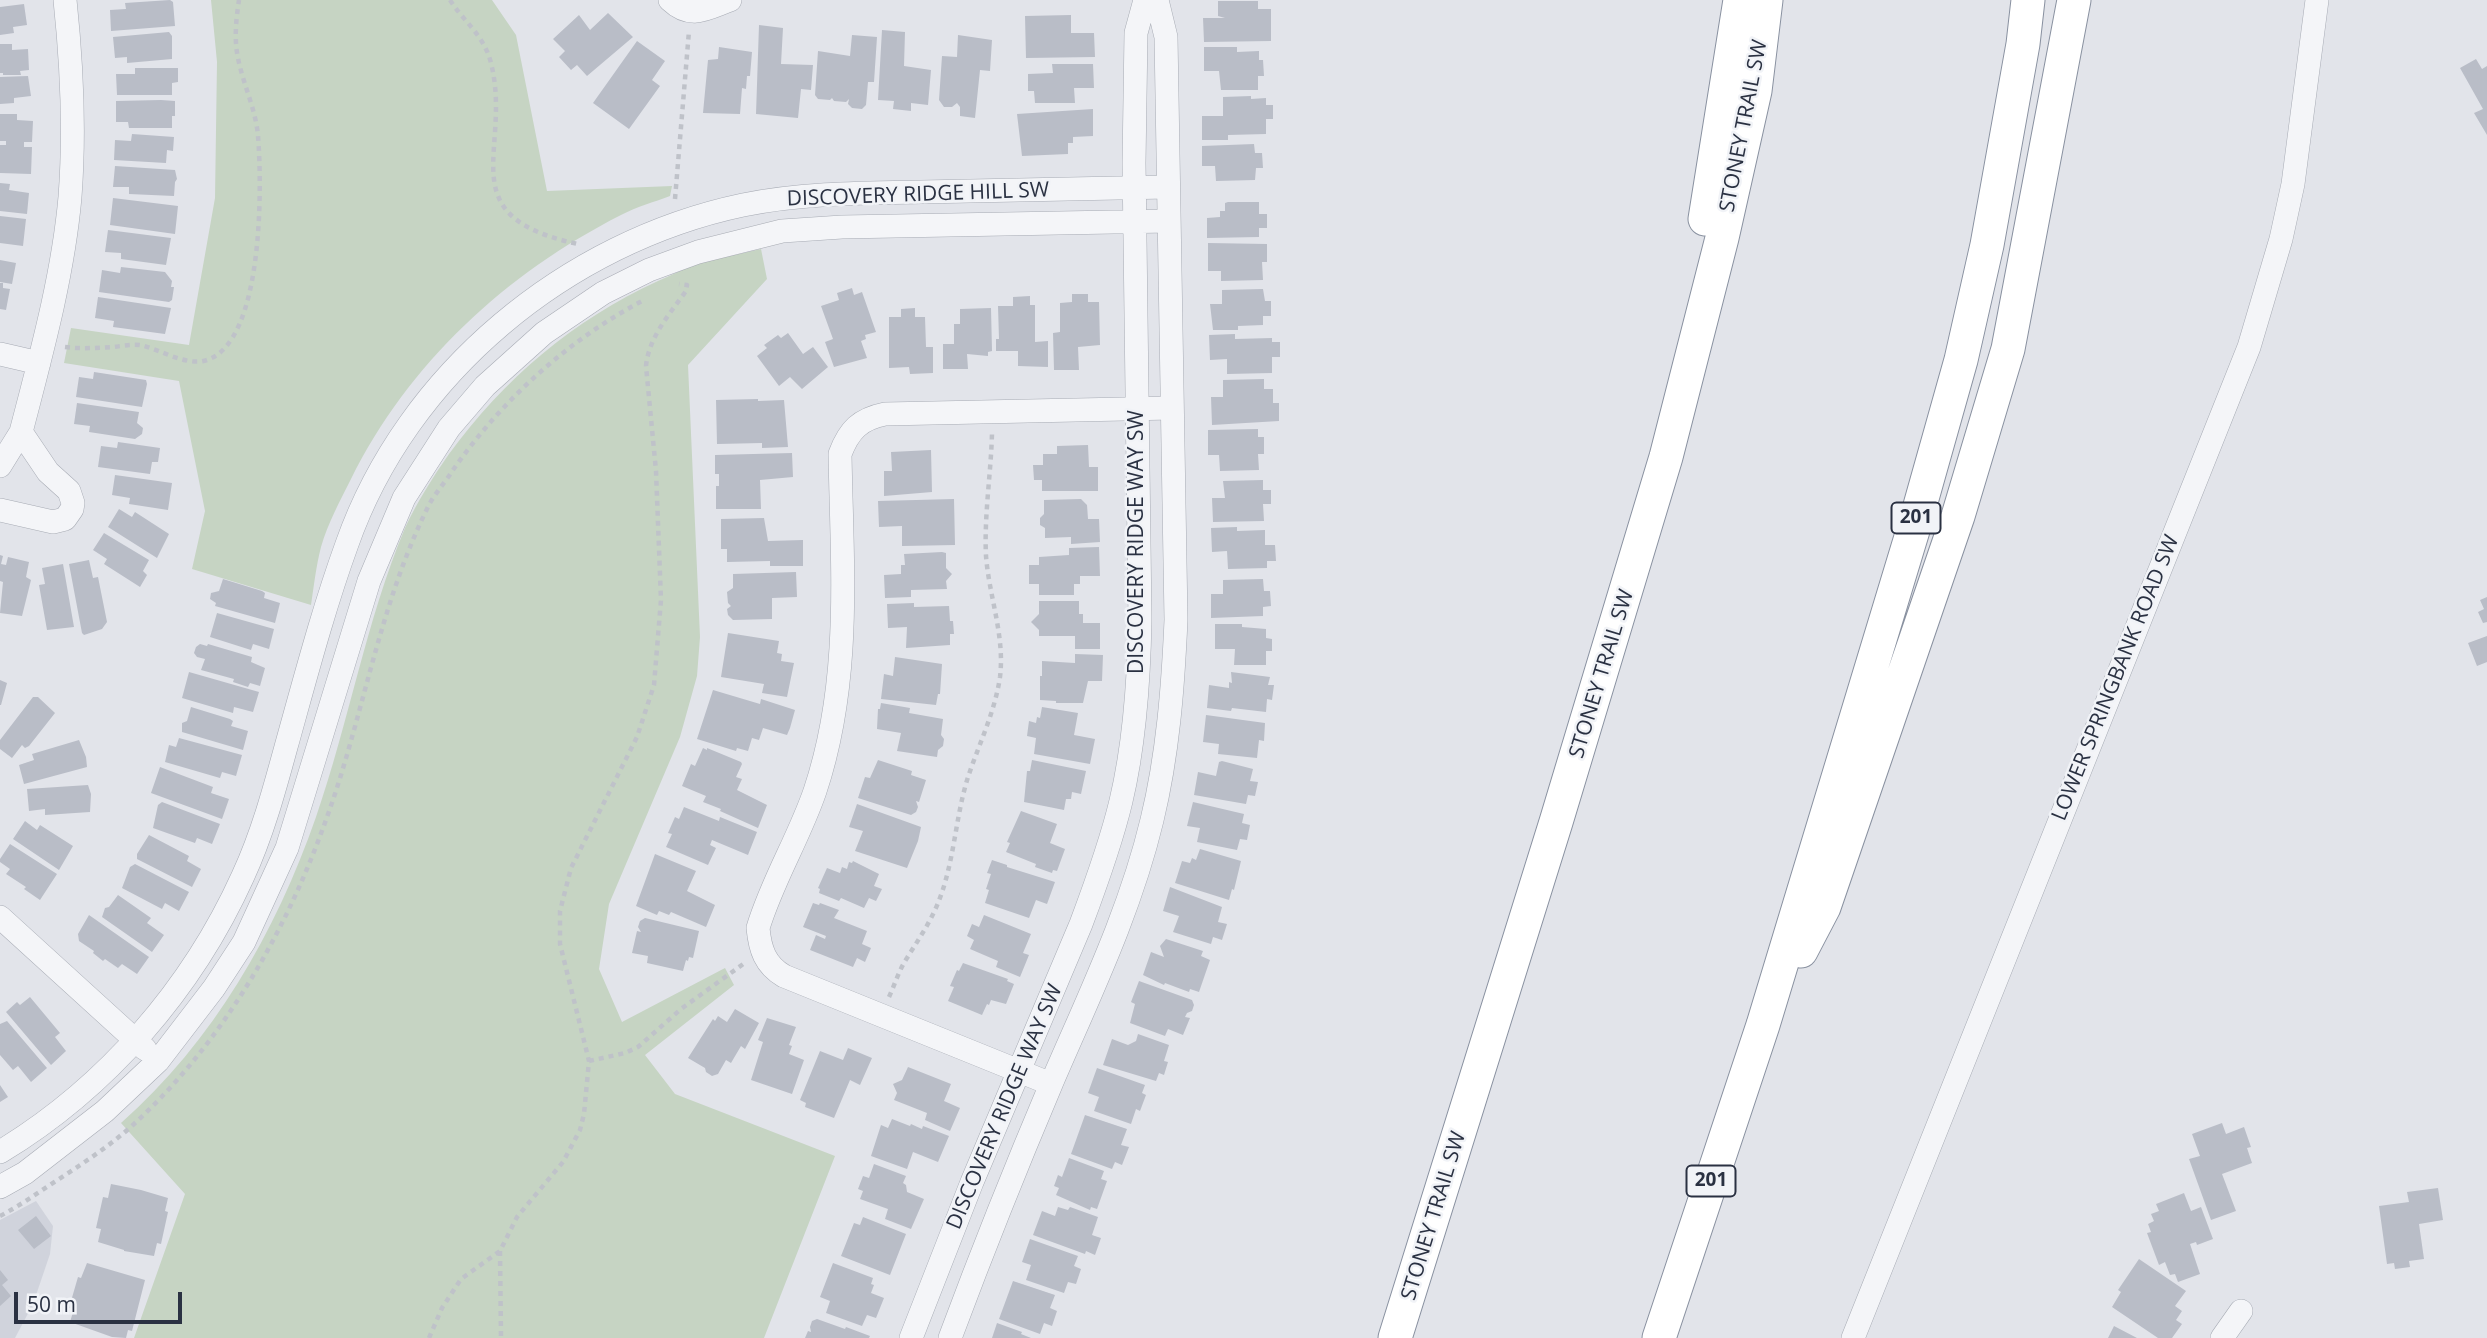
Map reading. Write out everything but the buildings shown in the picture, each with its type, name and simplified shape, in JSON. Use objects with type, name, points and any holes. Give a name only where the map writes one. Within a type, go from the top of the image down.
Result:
[{"type":"highway","points":[[1666,457],[1663,388],[1706,213],[1740,0]]},
{"type":"highway","name":"STONEY TRAIL SW","points":[[1395,1338],[1552,835],[1666,457],[1722,239],[1755,91],[1766,0]]},
{"type":"highway","name":"201","points":[[1659,1338],[1763,1025],[1914,527],[1961,360],[1987,245],[2023,44],[2028,0]]},
{"type":"highway","points":[[1763,1025],[1824,907],[1958,516],[2008,349],[2074,0]]},
{"type":"street","points":[[0,466],[22,432],[59,271],[70,186],[73,133],[73,76],[65,0]]},
{"type":"street","points":[[670,0],[678,8],[691,12],[730,0]]},
{"type":"street","name":"DISCOVERY RIDGE WAY SW","points":[[914,1330],[1018,1070],[1096,885],[1121,800],[1130,751],[1139,676],[1140,620],[1133,222],[1136,33],[1145,0]]},
{"type":"street","name":"DISCOVERY RIDGE WAY SW","points":[[950,1336],[1051,1084],[1115,936],[1152,819],[1164,757],[1171,708],[1176,620],[1166,37],[1157,0]]},
{"type":"street","name":"LOWER SPRINGBANK ROAD SW","points":[[1853,1338],[2249,347],[2281,239],[2293,184],[2317,0]]},
{"type":"street","name":"DISCOVERY RIDGE HILL SW","points":[[25,1173],[4,1150],[46,1122],[84,1091],[136,1040],[187,976],[208,943],[243,876],[259,838],[323,617],[348,540],[365,500],[388,458],[431,397],[472,352],[521,308],[584,266],[618,248],[679,223],[744,205],[818,195],[1167,187]]},
{"type":"street","name":"DISCOVERY RIDGE HILL SW","points":[[0,1187],[25,1173],[105,1111],[158,1061],[215,988],[244,942],[287,848],[373,569],[404,498],[449,428],[485,386],[544,333],[603,293],[649,270],[698,252],[782,232],[842,227],[1168,221]]},
{"type":"street","points":[[0,354],[41,353]]},
{"type":"street","points":[[1051,1084],[784,975],[774,970],[762,952],[758,928],[815,793],[828,747],[838,692],[843,641],[840,454],[855,426],[869,417],[885,414],[1172,408]]},
{"type":"street","points":[[0,510],[53,522],[65,519],[72,509],[73,502],[69,491],[48,472],[22,432]]},
{"type":"street","points":[[323,617],[355,626]]},
{"type":"street","points":[[1130,751],[1164,757]]},
{"type":"street","points":[[259,838],[287,848]]},
{"type":"street","points":[[0,917],[158,1061]]},
{"type":"street","points":[[2222,1338],[2241,1311]]},
{"type":"street","points":[[914,1330],[950,1336]]},
{"type":"path","points":[[41,353],[137,345],[185,360],[206,360],[225,347],[237,329],[255,271],[260,170],[258,133],[237,57],[235,24],[239,0]]},
{"type":"path","points":[[450,0],[474,27],[490,59],[496,100],[492,178],[498,199],[522,223],[538,233],[578,244]]},
{"type":"path","points":[[676,199],[691,12]]},
{"type":"path","points":[[501,1338],[500,1251],[517,1217],[563,1162],[584,1114],[589,1060],[560,944],[560,911],[571,868],[637,737],[654,685],[661,600],[656,471],[646,366],[654,337],[686,291],[687,285]]},
{"type":"path","points":[[888,998],[905,961],[926,930],[938,904],[947,878],[968,775],[990,716],[1000,675],[996,611],[986,556],[992,431]]},
{"type":"path","points":[[589,1060],[625,1053],[638,1047],[729,972],[762,952]]},
{"type":"path","points":[[429,1338],[442,1308],[461,1279],[500,1251]]},
{"type":"shaded area","points":[[36,1201],[53,1226],[50,1254],[33,1304],[15,1338],[0,1338],[0,1220]]},
{"type":"green space","points":[[211,0],[492,0],[516,35],[547,191],[672,186],[670,196],[621,215],[538,265],[500,294],[431,360],[374,437],[351,479],[321,547],[311,605],[192,569],[205,511],[179,381],[64,363],[71,328],[189,345],[215,198],[217,62]]},
{"type":"green space","points":[[761,249],[767,279],[688,365],[700,637],[697,676],[680,737],[609,904],[599,969],[622,1022],[725,968],[734,985],[645,1055],[675,1094],[835,1156],[764,1338],[134,1338],[185,1194],[121,1123],[185,1057],[213,1021],[238,983],[282,902],[328,781],[368,635],[391,563],[420,499],[449,454],[493,401],[542,354],[569,333],[627,297],[685,268]]}]
